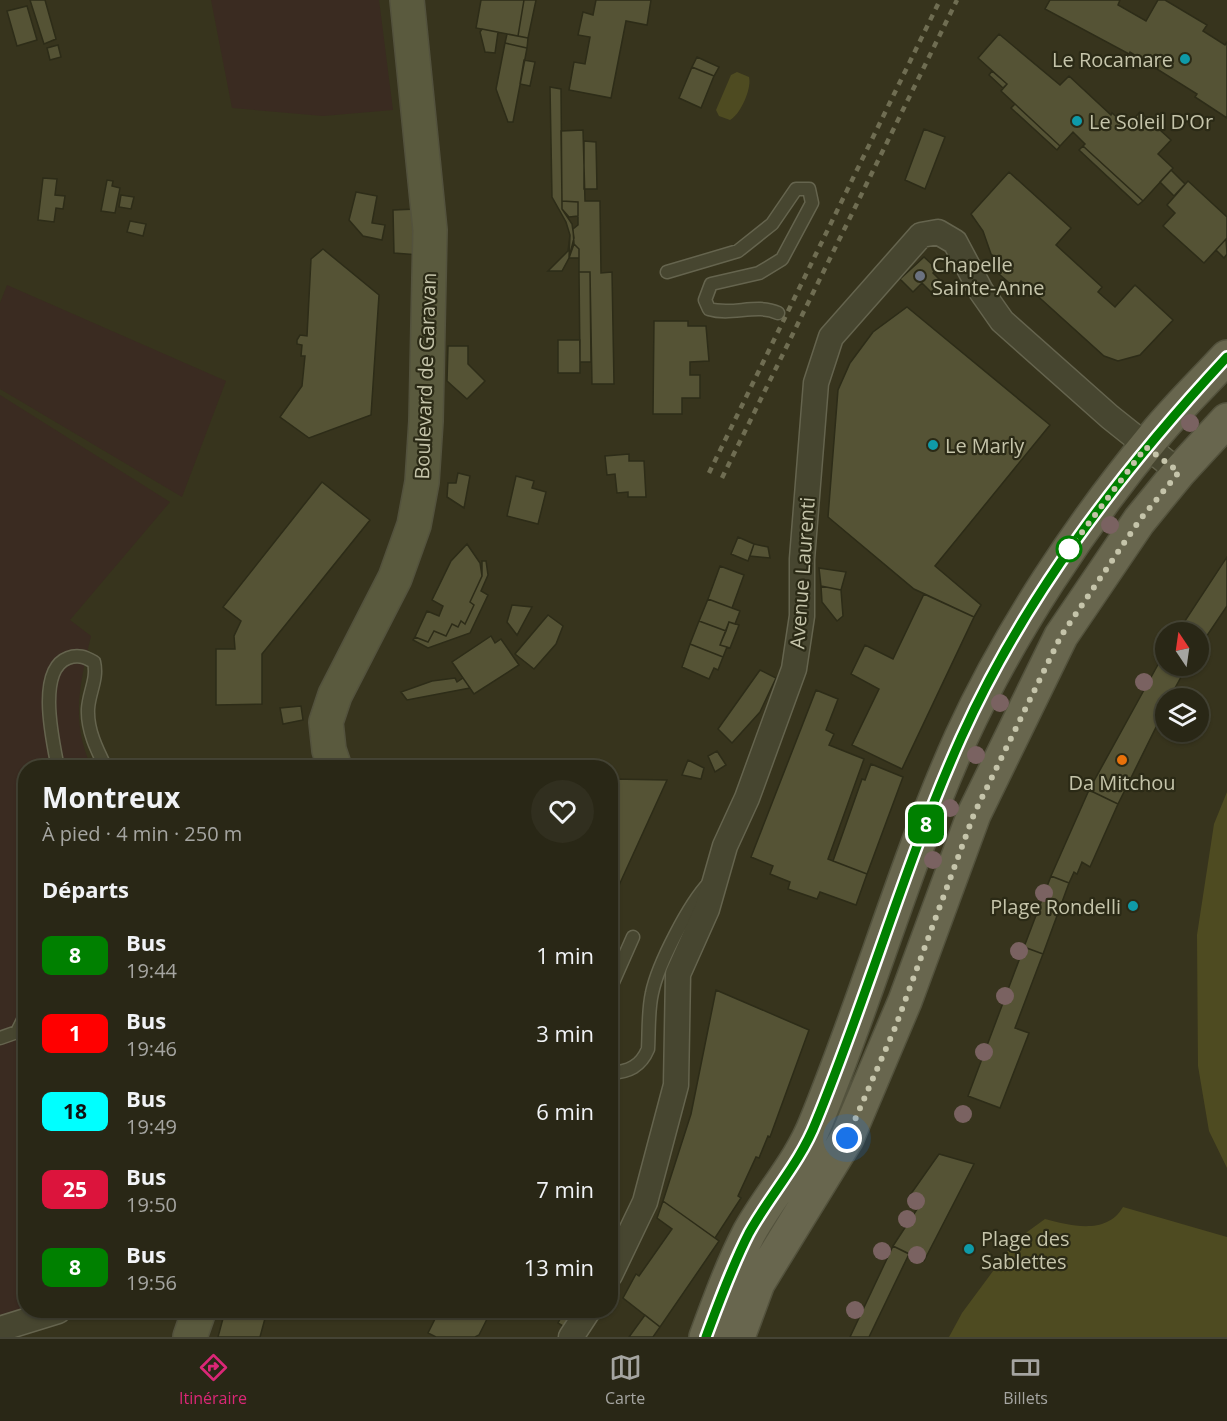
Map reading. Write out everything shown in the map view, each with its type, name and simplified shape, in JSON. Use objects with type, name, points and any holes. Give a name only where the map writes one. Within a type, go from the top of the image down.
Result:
[{"type":"main road","points":[[706,1337],[727,1281],[750,1232],[793,1166],[815,1126],[933,805],[962,736],[995,672],[1055,570],[1146,447],[1227,357]]},
{"type":"main road","points":[[738,1337],[758,1283],[847,1138],[899,1019],[974,814],[1061,636],[1139,521],[1179,472],[1227,420]]},
{"type":"street","name":"Boulevard de Garavan","points":[[332,760],[326,722],[335,695],[395,578],[414,525],[422,482],[426,421],[430,230],[407,0]]},
{"type":"street","name":"Avenue Laurenti","points":[[618,1257],[648,1191],[676,1085],[678,974],[707,909],[725,846],[747,798],[794,669],[802,616],[802,560],[816,383],[823,334],[921,235],[938,232],[956,242],[981,291],[1002,321],[1146,447],[1179,472]]},
{"type":"street","points":[[0,1329],[35,1318]]},
{"type":"street","points":[[190,1337],[197,1318]]},
{"type":"street","points":[[571,1337],[583,1318]]},
{"type":"lane","points":[[667,272],[738,251],[772,224],[796,189],[809,189],[812,203],[782,259],[759,273],[711,284],[705,300],[709,309],[723,313],[758,309],[778,313]]},
{"type":"lane","points":[[57,760],[48,688],[56,666],[73,656],[85,657],[94,662],[97,673],[88,709],[93,742],[102,760]]},
{"type":"lane","points":[[618,1071],[634,1068],[645,1056],[648,1048],[651,994],[658,975],[696,897],[717,875]]},
{"type":"lane","points":[[618,971],[633,937]]},
{"type":"lane","points":[[0,1038],[18,1030]]},
{"type":"shaded area","points":[[211,0],[379,0],[393,110],[323,116],[232,108]]},
{"type":"shaded area","points":[[737,72],[749,77],[749,88],[741,107],[730,120],[719,116],[716,110],[731,75]]},
{"type":"shaded area","points":[[7,285],[226,381],[182,497],[0,389],[0,303]]},
{"type":"shaded area","points":[[0,395],[170,502],[70,620],[91,636],[79,702],[81,735],[89,760],[18,760],[18,1310],[0,1315]]},
{"type":"shaded area","points":[[1227,792],[1227,1168],[1209,1131],[1198,1066],[1197,935],[1214,824]]},
{"type":"shaded area","points":[[1123,1207],[1227,1237],[1227,1337],[949,1337],[962,1313],[1016,1240],[1045,1219],[1077,1226],[1098,1225],[1108,1222]]},
{"type":"building","points":[[30,0],[45,0],[56,39],[44,44]]},
{"type":"building","points":[[481,0],[524,0],[518,36],[476,28]]},
{"type":"building","points":[[524,0],[536,0],[528,38],[518,36]]},
{"type":"building","points":[[596,0],[651,0],[647,25],[626,21],[611,98],[569,90],[574,62],[585,64],[590,37],[578,35],[583,12],[593,15]]},
{"type":"building","name":"Le Rocamare","points":[[1050,0],[1120,0],[1118,5],[1146,21],[1158,0],[1165,0],[1207,25],[1203,31],[1225,45],[1227,42],[1227,118],[1195,97],[1197,94],[1130,52],[1129,54],[1045,9]]},
{"type":"building","points":[[27,6],[37,40],[17,46],[7,11]]},
{"type":"building","points":[[482,29],[498,32],[495,53],[485,52],[480,32]]},
{"type":"building","points":[[507,34],[528,38],[527,48],[505,43]]},
{"type":"building","name":"Le Soleil D'Or","points":[[999,34],[1060,85],[1069,76],[1111,115],[1112,113],[1127,126],[1140,112],[1171,140],[1158,154],[1173,168],[1143,201],[1083,146],[1085,144],[1073,132],[1060,146],[1001,91],[1007,84],[978,58]]},
{"type":"building","points":[[505,43],[527,48],[513,122],[508,122],[496,89]]},
{"type":"building","points":[[58,45],[61,57],[50,60],[47,48]]},
{"type":"building","points":[[697,57],[719,67],[714,76],[692,67]]},
{"type":"building","points":[[524,60],[535,62],[530,86],[520,84]]},
{"type":"building","points":[[692,67],[714,76],[701,108],[679,98]]},
{"type":"building","points":[[992,71],[1007,84],[1003,88],[989,75]]},
{"type":"building","points":[[550,87],[561,89],[562,209],[572,224],[574,238],[569,258],[570,235],[566,222],[552,197]]},
{"type":"building","points":[[1015,104],[1060,146],[1057,150],[1011,108]]},
{"type":"building","points":[[924,129],[945,137],[925,189],[905,180]]},
{"type":"building","points":[[583,130],[585,201],[600,201],[601,273],[612,272],[614,384],[592,384],[590,272],[579,272],[579,249],[574,244],[573,229],[578,225],[578,202],[562,201],[561,131]]},
{"type":"building","points":[[584,141],[596,142],[597,189],[584,189]]},
{"type":"building","points":[[1083,146],[1143,201],[1138,205],[1079,150]]},
{"type":"building","points":[[1171,170],[1185,184],[1174,196],[1160,182]]},
{"type":"building","points":[[1009,172],[1071,228],[1056,245],[1102,287],[1098,292],[1115,307],[1135,285],[1173,320],[1140,355],[1118,361],[1104,356],[1021,281],[1015,288],[999,274],[1005,267],[991,254],[983,231],[971,214]]},
{"type":"building","points":[[43,178],[57,179],[55,195],[65,196],[63,209],[56,208],[54,222],[38,220]]},
{"type":"building","points":[[107,180],[113,181],[112,186],[120,188],[115,213],[101,211]]},
{"type":"building","points":[[1188,181],[1227,217],[1227,238],[1204,263],[1163,226],[1175,213],[1167,205]]},
{"type":"building","points":[[356,192],[377,196],[372,223],[385,225],[382,240],[363,236],[349,220]]},
{"type":"building","points":[[121,195],[134,197],[131,209],[119,207]]},
{"type":"building","points":[[562,201],[578,202],[578,216],[569,217],[562,209]]},
{"type":"building","points":[[417,209],[419,255],[394,253],[393,210]]},
{"type":"building","points":[[130,221],[146,224],[143,236],[127,232]]},
{"type":"building","points":[[570,235],[569,258],[562,271],[548,271],[568,251]]},
{"type":"building","points":[[1226,239],[1227,254],[1224,258],[1216,250]]},
{"type":"building","points":[[574,244],[579,249],[579,258],[569,258]]},
{"type":"building","points":[[323,249],[379,295],[371,415],[309,438],[280,417],[302,386],[305,356],[301,356],[302,345],[297,344],[297,340],[300,335],[307,336],[311,259]]},
{"type":"building","name":"Chapelle Sainte-Anne","points":[[924,257],[937,269],[933,273],[942,282],[931,292],[922,283],[913,292],[900,279]]},
{"type":"building","points":[[579,272],[590,272],[591,362],[580,362]]},
{"type":"building","name":"Le Marly","points":[[907,307],[1050,425],[935,566],[981,605],[974,617],[914,589],[828,517],[838,390],[850,363],[873,332]]},
{"type":"building","points":[[654,321],[688,321],[688,326],[706,326],[709,361],[690,362],[690,375],[700,375],[700,398],[682,398],[682,414],[653,414]]},
{"type":"building","points":[[558,340],[580,340],[580,373],[558,373]]},
{"type":"building","points":[[448,346],[468,346],[468,364],[485,381],[467,399],[447,381]]},
{"type":"building","points":[[629,454],[629,461],[644,461],[646,497],[628,497],[628,492],[617,493],[615,474],[607,475],[605,456]]},
{"type":"building","points":[[458,473],[470,476],[464,508],[447,497],[448,483],[456,483]]},
{"type":"building","points":[[516,476],[534,481],[532,488],[546,492],[538,524],[507,516]]},
{"type":"building","points":[[322,482],[370,520],[262,654],[262,704],[216,705],[216,649],[235,649],[234,636],[241,621],[223,607]]},
{"type":"building","points":[[738,537],[754,544],[748,561],[731,554]]},
{"type":"building","points":[[467,544],[480,563],[482,576],[470,602],[474,605],[465,624],[461,621],[458,627],[452,624],[446,636],[434,631],[428,642],[415,637],[427,611],[439,616],[443,606],[432,600],[451,561]]},
{"type":"building","points":[[754,544],[768,547],[770,558],[750,556]]},
{"type":"building","points":[[1227,557],[1227,606],[1209,633],[1209,622],[1184,622]]},
{"type":"building","points":[[482,561],[486,561],[488,575],[481,591],[488,595],[470,633],[428,648],[413,640],[415,637],[428,642],[434,631],[446,636],[452,624],[458,627],[461,621],[465,624],[474,605],[470,602],[482,576]]},
{"type":"building","points":[[720,566],[744,575],[732,608],[708,599]]},
{"type":"building","points":[[819,568],[846,572],[841,590],[821,586]]},
{"type":"building","points":[[821,586],[841,590],[843,616],[837,621],[822,602]]},
{"type":"building","points":[[924,594],[974,617],[902,769],[852,745],[879,689],[851,674],[865,645],[893,659]]},
{"type":"building","points":[[708,599],[740,611],[735,624],[729,622],[726,631],[699,621]]},
{"type":"building","points":[[512,605],[532,607],[517,635],[507,622]]},
{"type":"building","points":[[548,615],[563,626],[556,644],[534,669],[515,654]]},
{"type":"building","points":[[699,621],[726,631],[720,645],[727,647],[723,657],[690,644]]},
{"type":"building","points":[[729,622],[739,625],[730,648],[720,645]]},
{"type":"building","points":[[491,636],[495,643],[501,639],[519,665],[474,694],[452,662]]},
{"type":"building","points":[[690,644],[723,657],[718,670],[714,668],[709,679],[682,667]]},
{"type":"building","points":[[760,670],[776,678],[760,712],[732,743],[718,729]]},
{"type":"building","points":[[1155,670],[1155,676],[1182,676],[1175,688],[1155,688],[1155,729],[1118,804],[1089,790]]},
{"type":"building","points":[[455,678],[457,682],[463,678],[470,688],[407,700],[401,692],[432,681]]},
{"type":"building","points":[[816,690],[838,699],[826,730],[834,734],[829,745],[864,759],[828,859],[867,874],[856,905],[820,892],[817,899],[788,889],[790,882],[770,874],[773,866],[751,857]]},
{"type":"building","points":[[301,706],[303,720],[283,724],[280,708]]},
{"type":"building","points":[[717,751],[726,765],[715,772],[708,756]]},
{"type":"building","points":[[688,760],[704,768],[701,779],[682,775]]},
{"type":"building","points":[[871,764],[903,777],[867,874],[833,861],[862,779],[865,780]]},
{"type":"building","points":[[618,779],[667,780],[618,887]]},
{"type":"building","points":[[1089,790],[1118,804],[1090,867],[1082,862],[1077,874],[1074,872],[1069,883],[1051,876]]},
{"type":"building","points":[[1051,876],[1069,883],[1043,954],[1024,947]]},
{"type":"building","points":[[1024,947],[1043,954],[1015,1028],[1029,1033],[1000,1108],[968,1096]]},
{"type":"building","points":[[716,990],[809,1030],[770,1137],[768,1136],[759,1158],[756,1157],[738,1196],[741,1198],[715,1238],[663,1201],[691,1114]]},
{"type":"building","points":[[939,1154],[974,1164],[924,1261],[893,1246],[921,1203],[908,1198]]},
{"type":"building","points":[[663,1201],[719,1241],[660,1327],[623,1298],[636,1274],[639,1276],[672,1229],[657,1218]]},
{"type":"building","points":[[893,1246],[909,1254],[869,1337],[850,1337]]},
{"type":"building","points":[[645,1315],[660,1327],[653,1337],[629,1337]]},
{"type":"building","points":[[223,1318],[265,1318],[260,1337],[218,1337]]},
{"type":"building","points":[[436,1318],[488,1318],[479,1335],[475,1337],[436,1337],[428,1333]]},
{"type":"building","points":[[561,1318],[571,1318],[566,1328],[558,1323]]},
{"type":"railway","points":[[709,473],[940,0]]},
{"type":"railway","points":[[722,478],[957,0]]},
{"type":"bus line","name":"8","points":[[706,1337],[727,1281],[750,1232],[793,1166],[815,1126],[933,805],[962,736],[995,672],[1055,570],[1108,495],[1156,433],[1227,357]]},
{"type":"place","name":"Le Rocamare","points":[[1185,59]]},
{"type":"place","name":"Le Soleil D'Or","points":[[1077,121]]},
{"type":"place","name":"Chapelle Sainte-Anne","points":[[920,276]]},
{"type":"place","name":"Le Marly","points":[[933,445]]},
{"type":"place","name":"Da Mitchou","points":[[1122,760]]},
{"type":"place","name":"Plage Rondelli","points":[[1133,906]]},
{"type":"place","name":"Plage des Sablettes","points":[[969,1249]]},
{"type":"route","points":[[847,1138],[895,1028],[974,814],[1061,636],[1139,521],[1179,472],[1146,447],[1068,551],[1069,549]]}]
